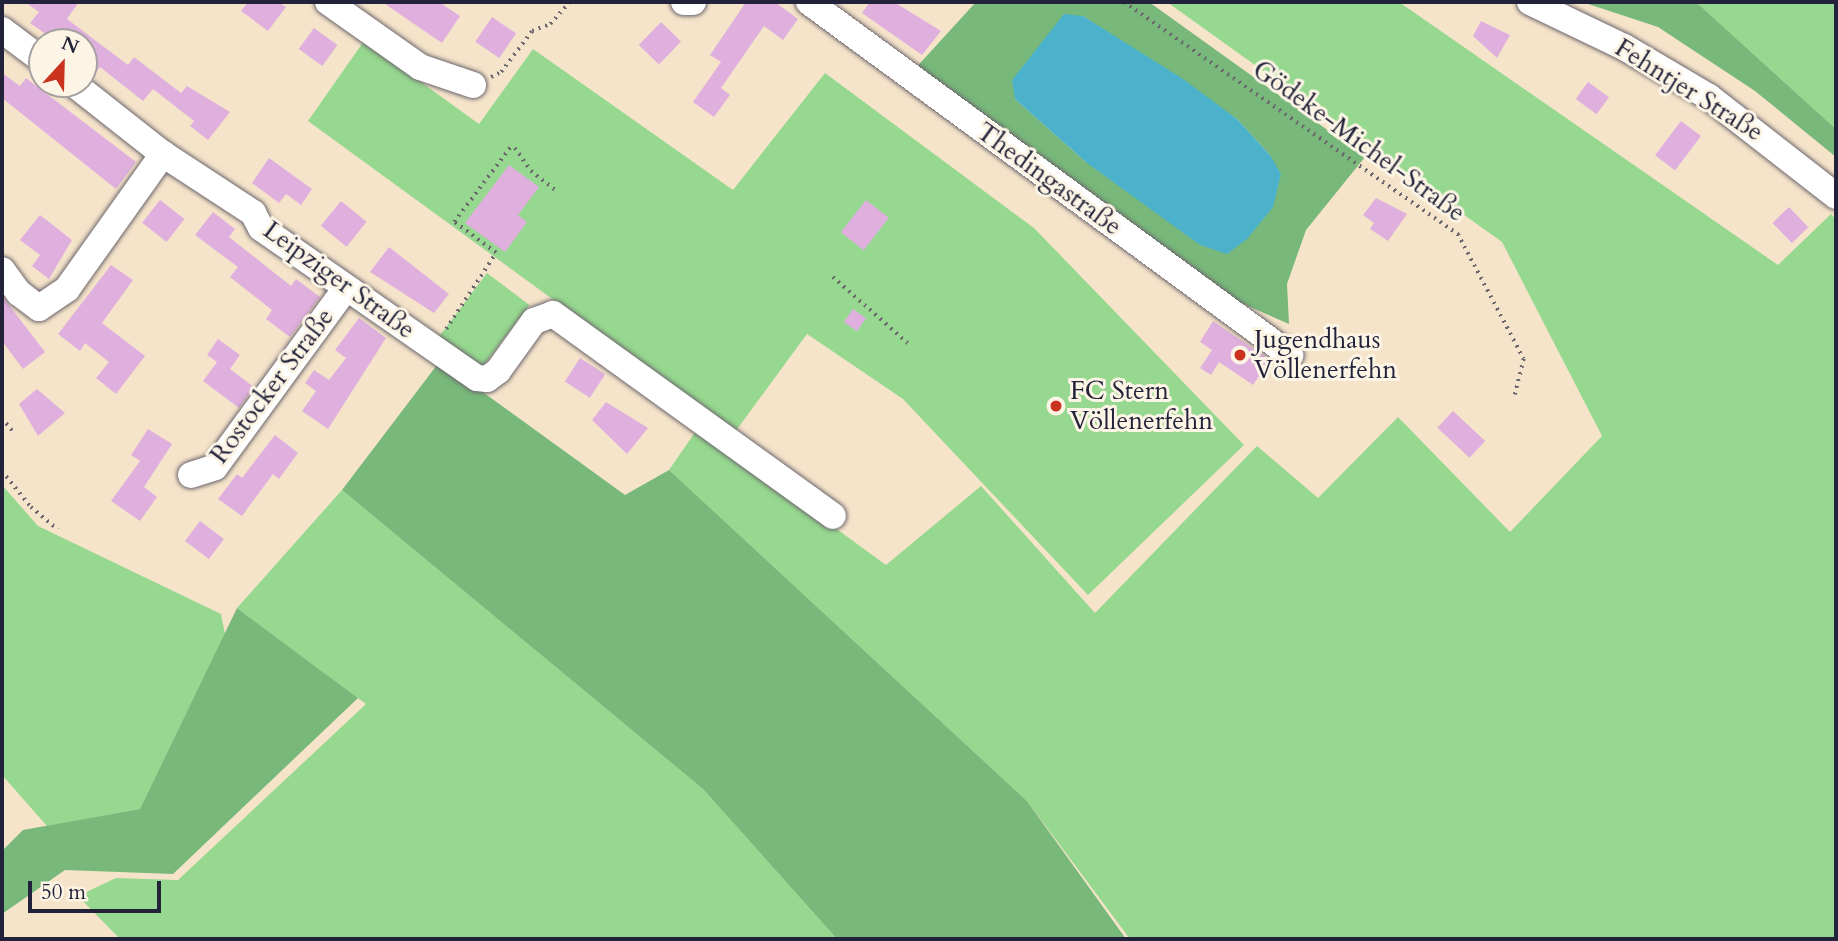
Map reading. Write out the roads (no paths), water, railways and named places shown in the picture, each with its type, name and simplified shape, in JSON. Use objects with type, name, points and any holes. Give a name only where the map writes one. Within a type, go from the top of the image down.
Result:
[{"type":"street","points":[[328,2],[420,67],[473,85]]},
{"type":"street","points":[[684,2],[693,2]]},
{"type":"street","name":"Thedingastraße","points":[[809,2],[1290,355]]},
{"type":"street","name":"Fehntjer Straße","points":[[1530,2],[1624,47],[1709,97],[1836,196]]},
{"type":"street","points":[[2,30],[28,50]]},
{"type":"street","name":"Leipziger Straße","points":[[92,98],[163,154],[253,213],[261,228],[477,378],[486,379],[534,321],[553,314],[566,320],[833,516]]},
{"type":"street","points":[[2,270],[19,293],[39,308],[67,289],[163,154]]},
{"type":"street","name":"Rostocker Straße","points":[[191,475],[215,467],[346,288]]},
{"type":"water","points":[[1064,14],[1083,16],[1183,79],[1237,119],[1270,155],[1281,174],[1273,207],[1247,239],[1227,254],[1200,245],[1087,163],[1015,99],[1012,80]]},
{"type":"place","name":"Jugendhaus Völlenerfehn","points":[[1240,355]]},
{"type":"place","name":"FC Stern Völlenerfehn","points":[[1056,406]]}]
